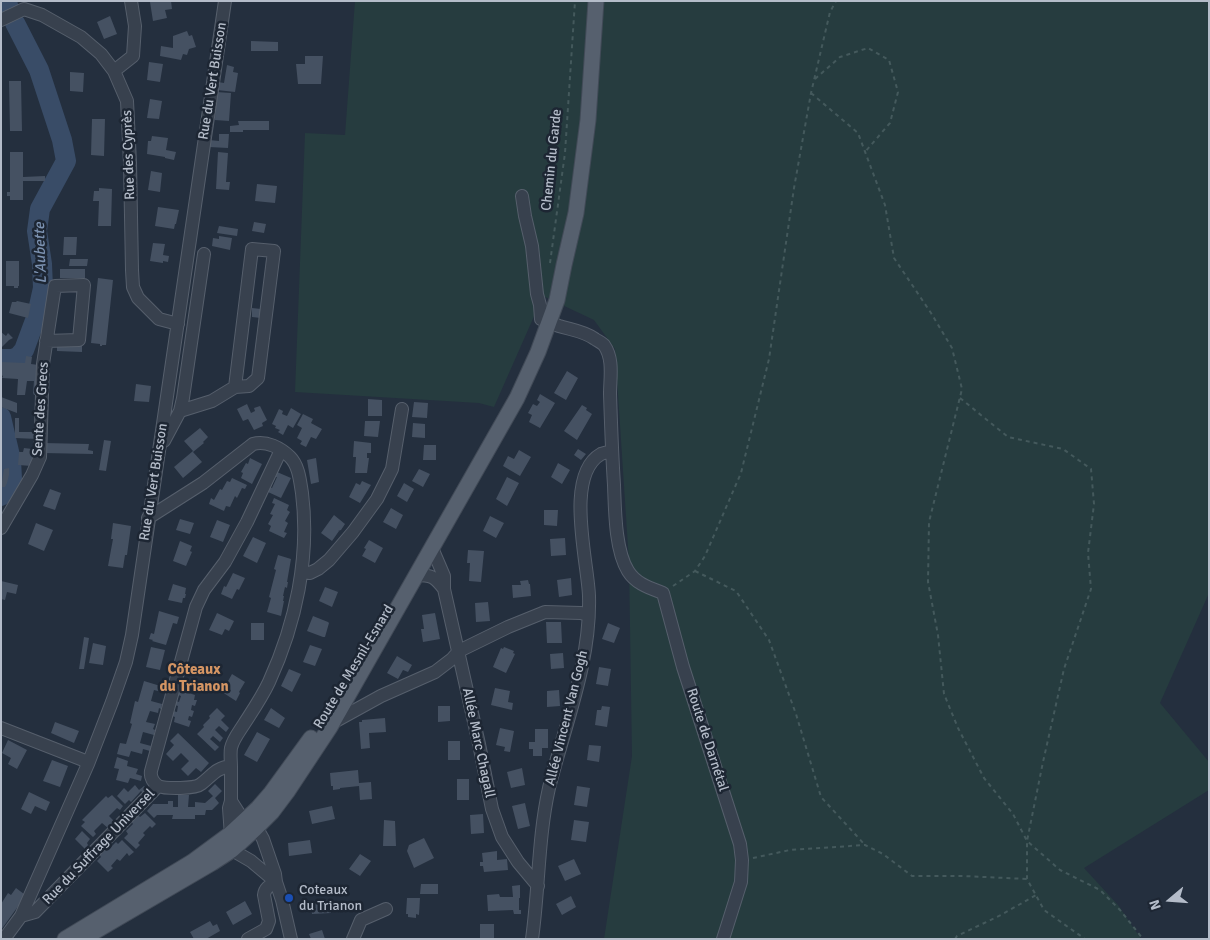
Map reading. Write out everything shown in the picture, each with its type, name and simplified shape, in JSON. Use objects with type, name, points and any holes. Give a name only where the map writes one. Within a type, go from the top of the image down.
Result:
[{"type":"main road","points":[[546,320],[557,264],[576,213],[586,148],[596,1]]},
{"type":"main road","name":"Route de Mesnil-Esnard","points":[[65,939],[192,862],[230,834],[272,812],[332,723],[517,398],[538,352],[546,320]]},
{"type":"main road","name":"Route de Mesnil-Esnard","points":[[82,939],[232,850],[324,720],[368,647],[511,394],[546,320]]},
{"type":"street","points":[[114,71],[133,56],[135,26],[131,1]]},
{"type":"street","name":"Rue du Vert Buisson","points":[[4,939],[21,916],[88,764],[126,662],[132,635],[225,1]]},
{"type":"street","name":"Rue des Cyprès","points":[[1,20],[24,5],[81,37],[101,54],[114,71],[127,101],[133,287],[138,298],[159,319],[178,324]]},
{"type":"street","points":[[522,196],[532,246],[537,294],[546,320],[558,326],[582,331],[603,344],[608,352],[611,372],[612,451],[615,498],[618,534],[623,561],[628,571],[636,580],[648,588],[663,593]]},
{"type":"street","points":[[180,411],[212,400],[234,387],[249,386],[258,378],[274,251],[252,249],[234,387]]},
{"type":"street","points":[[158,452],[180,411],[204,254]]},
{"type":"street","name":"Sente des Grecs","points":[[1,528],[32,475],[40,457],[43,364],[46,341],[55,286],[84,285],[79,340],[46,341]]},
{"type":"street","points":[[302,572],[310,573],[329,560],[353,532],[377,499],[392,469],[402,409]]},
{"type":"street","points":[[148,518],[203,483],[253,444],[259,442],[265,442],[281,450],[293,460],[300,478],[304,526],[302,572],[294,614],[276,666],[259,700],[233,743],[230,752],[231,801],[229,808],[232,850],[251,860],[276,882]]},
{"type":"street","points":[[158,786],[152,780],[151,771],[196,607],[204,590],[225,562],[247,522],[281,450]]},
{"type":"street","name":"Allée Vincent Van Gogh","points":[[532,939],[544,816],[549,789],[585,656],[589,595],[580,515],[582,488],[590,465],[601,454],[612,451]]},
{"type":"street","name":"Allée Marc Chagall","points":[[432,548],[444,576],[444,589],[480,744],[492,810],[502,837],[518,862],[538,886]]},
{"type":"street","points":[[416,575],[432,576],[444,589]]},
{"type":"street","name":"Route de Darnétal","points":[[663,593],[683,668],[740,844],[742,860],[740,882],[722,939]]},
{"type":"street","points":[[332,723],[381,696],[435,672],[459,651],[508,627],[545,612],[581,613],[588,615]]},
{"type":"street","points":[[1,728],[88,764]]},
{"type":"street","name":"Rue du Suffrage Universel","points":[[21,916],[35,912],[158,786],[164,788],[199,786],[216,771],[231,766]]},
{"type":"street","points":[[231,801],[240,815],[259,832],[263,839],[275,874],[291,939]]},
{"type":"street","points":[[248,939],[266,929],[269,921],[264,891],[276,882]]},
{"type":"street","points":[[353,939],[361,920],[386,909]]},
{"type":"path","name":"Chemin du Garde","points":[[557,264],[575,1]]},
{"type":"path","points":[[663,593],[695,571],[705,556],[741,473],[769,359],[794,188],[811,93],[830,12],[836,1]]},
{"type":"path","points":[[814,80],[840,57],[868,48],[888,60],[898,92],[890,123],[865,152]]},
{"type":"path","points":[[811,93],[858,134],[885,205],[894,258],[952,348],[962,389],[929,522],[928,582],[938,635],[944,694],[958,728],[984,778],[1013,814],[1027,841],[1060,870],[1100,890],[1120,910],[1143,939]]},
{"type":"path","points":[[959,398],[1008,437],[1062,449],[1091,468],[1094,504],[1088,553],[1092,589],[1064,669],[1027,841],[1027,879],[1044,910],[1085,939]]},
{"type":"path","points":[[695,571],[736,591],[769,640],[796,714],[820,797],[865,845],[883,854],[912,876],[1027,879]]},
{"type":"path","points":[[742,860],[790,850],[865,845]]},
{"type":"path","points":[[955,939],[956,936],[1001,915],[1036,895]]},
{"type":"green space","points":[[355,1],[1209,1],[1209,593],[1160,703],[1209,762],[1209,790],[1084,868],[1118,905],[1141,939],[604,939],[632,756],[629,562],[615,349],[594,320],[543,296],[494,407],[479,403],[295,392],[305,133],[345,135]]},
{"type":"building","points":[[171,1],[172,9],[165,10],[167,18],[153,21],[150,2]]},
{"type":"building","points":[[110,16],[117,34],[104,39],[97,22]]},
{"type":"building","points":[[187,31],[189,36],[192,35],[196,47],[189,49],[187,55],[183,54],[181,60],[160,56],[161,46],[173,48],[173,36]]},
{"type":"building","points":[[251,41],[278,42],[278,51],[251,51]]},
{"type":"building","points":[[305,56],[323,56],[321,84],[298,84],[296,64],[305,64]]},
{"type":"building","points":[[149,62],[163,64],[160,82],[147,80]]},
{"type":"building","points":[[227,65],[234,67],[233,72],[238,73],[235,92],[217,90],[218,82],[224,83]]},
{"type":"building","points":[[70,72],[84,73],[83,92],[70,91]]},
{"type":"building","points":[[9,81],[21,81],[22,131],[10,131]]},
{"type":"building","points":[[216,92],[231,93],[229,121],[215,120]]},
{"type":"building","points":[[150,99],[162,101],[159,119],[147,118]]},
{"type":"building","points":[[92,119],[105,119],[104,156],[91,155]]},
{"type":"building","points":[[238,121],[269,121],[269,130],[230,132],[230,126],[239,125]]},
{"type":"building","points":[[219,134],[229,134],[228,148],[209,147],[209,140],[219,141]]},
{"type":"building","points":[[152,136],[168,138],[166,150],[176,152],[174,160],[147,154],[148,141],[151,141]]},
{"type":"building","points":[[10,152],[23,152],[23,177],[45,176],[45,181],[23,181],[23,200],[10,200],[10,196],[7,196],[7,192],[10,192]]},
{"type":"building","points":[[218,152],[228,153],[226,182],[230,182],[229,190],[216,189]]},
{"type":"building","points":[[151,171],[162,173],[160,192],[148,190]]},
{"type":"building","points":[[257,184],[277,186],[275,203],[255,201]]},
{"type":"building","points":[[99,188],[112,189],[111,226],[98,226],[99,201],[93,201],[94,191],[99,191]]},
{"type":"building","points":[[158,207],[179,210],[174,229],[155,226]]},
{"type":"building","points":[[254,222],[266,224],[264,233],[252,231]]},
{"type":"building","points":[[219,226],[238,229],[237,236],[217,233]]},
{"type":"building","points":[[219,236],[232,238],[230,250],[212,246],[213,238],[219,239]]},
{"type":"building","points":[[64,237],[77,237],[76,255],[63,255]]},
{"type":"building","points":[[153,243],[165,244],[163,255],[169,256],[168,262],[150,261]]},
{"type":"building","points":[[70,259],[88,259],[87,266],[69,266]]},
{"type":"building","points":[[6,261],[19,261],[18,288],[6,286]]},
{"type":"building","points":[[60,269],[85,269],[85,278],[60,278]]},
{"type":"building","points":[[98,278],[113,280],[106,345],[102,346],[91,343]]},
{"type":"building","points":[[17,301],[31,304],[28,318],[9,313],[12,302]]},
{"type":"building","points":[[252,308],[261,309],[261,318],[252,317]]},
{"type":"building","points":[[1,332],[6,336],[8,333],[13,338],[1,348]]},
{"type":"building","points":[[57,343],[82,344],[82,352],[57,351]]},
{"type":"building","points":[[26,356],[32,357],[31,364],[39,365],[38,395],[33,393],[34,381],[27,381],[25,395],[17,395],[18,379],[2,378],[3,376],[1,375],[1,362],[25,363]]},
{"type":"building","points":[[567,371],[578,378],[566,400],[554,393]]},
{"type":"building","points":[[136,384],[151,386],[149,402],[134,401]]},
{"type":"building","points":[[540,394],[555,403],[540,428],[529,422],[532,415],[528,413],[533,404],[537,406],[540,402],[537,400]]},
{"type":"building","points":[[1,397],[17,403],[17,413],[1,407]]},
{"type":"building","points":[[368,399],[382,400],[382,416],[368,416]]},
{"type":"building","points":[[414,402],[428,403],[427,418],[412,417]]},
{"type":"building","points":[[247,404],[251,413],[255,411],[254,408],[260,406],[267,420],[262,423],[263,426],[254,430],[248,419],[243,421],[237,409]]},
{"type":"building","points":[[582,405],[592,414],[577,440],[564,431]]},
{"type":"building","points":[[291,408],[301,414],[293,428],[288,425],[283,435],[272,424],[279,409],[283,411],[282,414],[287,416]]},
{"type":"building","points":[[303,414],[313,419],[311,423],[322,429],[316,439],[311,437],[306,447],[300,444],[302,441],[297,438],[302,428],[297,425]]},
{"type":"building","points":[[15,418],[19,418],[19,432],[37,432],[37,439],[15,438]]},
{"type":"building","points":[[365,421],[380,421],[378,437],[364,436]]},
{"type":"building","points":[[413,423],[425,424],[425,438],[412,437]]},
{"type":"building","points":[[200,428],[208,437],[193,452],[202,462],[183,478],[174,467],[193,451],[184,441]]},
{"type":"building","points":[[104,440],[111,441],[106,471],[99,470]]},
{"type":"building","points":[[354,441],[371,443],[371,453],[367,453],[367,458],[369,458],[367,473],[355,473]]},
{"type":"building","points":[[43,443],[89,444],[88,450],[93,451],[93,454],[43,453]]},
{"type":"building","points":[[424,445],[436,445],[436,460],[423,460]]},
{"type":"building","points":[[24,448],[32,449],[32,466],[18,465],[19,452],[23,452]]},
{"type":"building","points":[[578,449],[586,454],[581,460],[574,455]]},
{"type":"building","points":[[519,450],[531,457],[520,476],[503,466],[508,456],[514,459]]},
{"type":"building","points":[[250,458],[262,464],[252,484],[241,478],[243,473],[241,472],[246,463],[248,464]]},
{"type":"building","points":[[316,458],[319,482],[311,484],[307,460]]},
{"type":"building","points":[[558,463],[570,470],[562,484],[551,477]]},
{"type":"building","points":[[9,468],[7,483],[5,487],[1,487],[4,469]]},
{"type":"building","points":[[419,469],[430,474],[423,487],[412,481]]},
{"type":"building","points":[[277,472],[291,478],[281,498],[268,492],[277,477],[275,477]]},
{"type":"building","points":[[507,477],[519,483],[507,506],[496,499]]},
{"type":"building","points":[[232,478],[247,485],[245,489],[242,488],[237,498],[235,496],[230,507],[226,506],[224,511],[209,504],[211,498],[214,500],[220,489],[222,490],[227,481],[230,482]]},
{"type":"building","points":[[362,481],[371,485],[360,503],[349,497],[356,483],[360,485]]},
{"type":"building","points":[[404,483],[414,489],[407,502],[397,496]]},
{"type":"building","points":[[50,489],[61,493],[55,510],[43,506]]},
{"type":"building","points":[[274,498],[289,505],[287,510],[290,512],[285,521],[288,523],[284,532],[287,533],[284,538],[269,531],[271,526],[268,524],[273,515],[270,514],[275,504],[272,503]]},
{"type":"building","points":[[391,508],[403,515],[396,529],[383,522]]},
{"type":"building","points":[[544,510],[558,510],[557,526],[544,525]]},
{"type":"building","points":[[334,515],[345,524],[332,541],[321,533]]},
{"type":"building","points":[[490,516],[504,523],[496,538],[483,531]]},
{"type":"building","points":[[180,519],[194,523],[190,534],[176,530]]},
{"type":"building","points":[[217,520],[230,525],[223,542],[210,537]]},
{"type":"building","points":[[36,523],[53,530],[44,551],[28,544]]},
{"type":"building","points":[[113,523],[131,526],[123,568],[108,566],[113,539],[111,539]]},
{"type":"building","points":[[253,537],[266,543],[257,563],[243,556]]},
{"type":"building","points":[[565,538],[566,555],[551,556],[550,539]]},
{"type":"building","points":[[369,540],[383,548],[375,563],[362,556]]},
{"type":"building","points":[[180,541],[192,546],[190,551],[192,552],[186,566],[173,561]]},
{"type":"building","points":[[468,550],[484,551],[481,582],[469,581],[470,563],[467,563]]},
{"type":"building","points":[[278,555],[291,559],[281,616],[267,612]]},
{"type":"building","points":[[233,573],[245,578],[232,599],[221,594]]},
{"type":"building","points":[[571,578],[572,595],[559,597],[557,580]]},
{"type":"building","points":[[528,580],[531,596],[513,598],[512,585],[521,585],[520,581]]},
{"type":"building","points":[[1,581],[18,585],[16,594],[7,592],[5,600],[1,599]]},
{"type":"building","points":[[173,584],[186,588],[185,598],[183,598],[182,603],[168,600]]},
{"type":"building","points":[[325,587],[338,592],[332,607],[319,601]]},
{"type":"building","points":[[488,602],[490,621],[476,622],[475,603]]},
{"type":"building","points":[[159,611],[179,617],[177,624],[173,623],[166,645],[149,639],[151,633],[154,634]]},
{"type":"building","points":[[217,613],[234,621],[229,631],[225,629],[222,635],[209,630]]},
{"type":"building","points":[[435,613],[440,639],[423,642],[421,629],[424,629],[422,615]]},
{"type":"building","points":[[313,616],[329,623],[325,637],[307,631]]},
{"type":"building","points":[[546,622],[561,622],[562,643],[547,643]]},
{"type":"building","points":[[251,623],[264,623],[264,640],[251,640]]},
{"type":"building","points":[[608,623],[620,628],[614,643],[602,639]]},
{"type":"building","points":[[84,637],[89,638],[84,669],[79,669]]},
{"type":"building","points":[[93,643],[106,646],[103,665],[89,663]]},
{"type":"building","points":[[310,645],[322,649],[315,666],[303,662]]},
{"type":"building","points":[[151,647],[165,650],[160,670],[146,667]]},
{"type":"building","points":[[504,647],[514,651],[513,653],[515,654],[506,673],[493,667],[501,648],[503,649]]},
{"type":"building","points":[[563,653],[564,668],[551,669],[550,654]]},
{"type":"building","points":[[397,656],[412,665],[408,672],[403,670],[398,679],[387,673]]},
{"type":"building","points":[[599,667],[611,669],[608,686],[596,684]]},
{"type":"building","points":[[289,669],[301,674],[292,692],[281,686]]},
{"type":"building","points":[[232,674],[245,682],[236,701],[222,692]]},
{"type":"building","points":[[144,681],[167,688],[166,693],[154,690],[151,701],[162,704],[158,713],[150,711],[146,722],[155,724],[153,729],[155,730],[154,735],[143,732],[140,743],[151,746],[150,751],[143,749],[142,754],[131,751],[129,757],[117,754],[120,743],[126,744],[132,724],[130,723],[135,701],[138,702]]},
{"type":"building","points":[[495,688],[510,691],[508,702],[513,703],[512,710],[491,705]]},
{"type":"building","points":[[179,690],[195,695],[194,700],[197,700],[195,706],[192,705],[191,710],[194,711],[192,717],[189,716],[188,720],[191,721],[189,727],[174,722],[175,717],[172,716],[173,711],[177,712],[178,706],[175,705],[176,701],[179,702],[181,696],[178,695]]},
{"type":"building","points":[[559,690],[560,706],[547,707],[547,691]]},
{"type":"building","points":[[438,706],[450,706],[450,721],[438,722]]},
{"type":"building","points":[[602,706],[610,707],[607,727],[595,725],[597,710],[601,710]]},
{"type":"building","points":[[217,708],[225,716],[221,720],[229,728],[226,732],[219,726],[215,730],[223,738],[220,742],[213,736],[210,739],[219,747],[215,751],[197,734]]},
{"type":"building","points":[[271,708],[285,718],[279,728],[264,720]]},
{"type":"building","points":[[385,718],[386,732],[369,733],[370,748],[361,749],[359,722],[362,722],[362,720]]},
{"type":"building","points":[[55,722],[79,731],[74,743],[51,733]]},
{"type":"building","points":[[500,728],[514,731],[510,752],[504,751],[505,747],[496,745]]},
{"type":"building","points":[[535,729],[548,729],[548,748],[542,748],[542,756],[533,756],[533,749],[529,749],[529,742],[535,742]]},
{"type":"building","points":[[257,732],[270,739],[257,762],[244,755]]},
{"type":"building","points":[[178,733],[209,763],[201,772],[196,768],[188,776],[181,769],[189,761],[181,753],[173,761],[166,754],[174,745],[170,741]]},
{"type":"building","points":[[8,740],[27,750],[17,769],[8,764],[11,758],[2,753]]},
{"type":"building","points":[[448,741],[460,741],[460,760],[448,760]]},
{"type":"building","points":[[589,745],[601,746],[599,762],[587,760]]},
{"type":"building","points":[[117,757],[128,761],[127,766],[138,769],[136,774],[142,776],[141,781],[130,778],[128,783],[116,780],[119,769],[114,768]]},
{"type":"building","points":[[52,760],[68,766],[60,787],[43,781]]},
{"type":"building","points":[[522,768],[525,785],[511,788],[507,772]]},
{"type":"building","points":[[358,770],[359,783],[371,782],[372,799],[360,800],[359,786],[333,790],[333,786],[331,786],[330,773]]},
{"type":"building","points":[[457,779],[469,779],[469,800],[457,800]]},
{"type":"building","points":[[215,784],[222,791],[215,798],[219,803],[212,810],[206,810],[205,815],[195,815],[195,819],[172,819],[173,815],[157,815],[154,818],[147,811],[153,804],[168,804],[168,801],[173,801],[173,807],[178,807],[178,795],[189,795],[188,807],[195,807],[195,802],[205,803],[213,796],[208,791]]},
{"type":"building","points":[[135,785],[139,790],[144,786],[147,789],[143,793],[141,791],[131,802],[129,800],[125,804],[117,796],[124,788],[128,792]]},
{"type":"building","points":[[577,786],[590,788],[587,807],[574,805]]},
{"type":"building","points":[[29,792],[50,802],[46,811],[35,806],[31,814],[21,809]]},
{"type":"building","points":[[112,795],[123,806],[120,810],[117,808],[109,816],[115,822],[108,828],[102,823],[94,831],[96,834],[93,837],[81,826],[85,822],[82,820],[106,796],[108,798]]},
{"type":"building","points":[[525,803],[530,826],[518,829],[512,806]]},
{"type":"building","points":[[332,806],[335,819],[312,824],[309,811]]},
{"type":"building","points":[[145,813],[156,824],[152,828],[150,826],[143,833],[145,835],[138,843],[140,845],[136,849],[124,838],[128,834],[126,831],[133,824],[131,821],[138,815],[140,817]]},
{"type":"building","points":[[483,814],[484,833],[471,834],[470,815]]},
{"type":"building","points":[[384,820],[395,821],[396,846],[383,846]]},
{"type":"building","points":[[574,820],[589,822],[586,842],[571,840]]},
{"type":"building","points":[[82,831],[90,839],[85,849],[75,839]]},
{"type":"building","points":[[424,838],[434,858],[414,868],[407,851],[409,845]]},
{"type":"building","points":[[122,840],[134,852],[129,856],[127,853],[120,861],[117,859],[111,866],[113,868],[108,872],[97,861],[101,857],[99,854],[106,847],[108,850],[116,842],[118,844]]},
{"type":"building","points":[[310,840],[312,853],[289,856],[288,843]]},
{"type":"building","points":[[497,851],[497,860],[507,859],[508,870],[484,872],[483,866],[480,866],[480,862],[483,862],[482,853]]},
{"type":"building","points":[[360,854],[371,861],[360,876],[349,869]]},
{"type":"building","points":[[574,859],[581,874],[565,881],[558,866]]},
{"type":"building","points":[[421,884],[438,884],[438,894],[420,894]]},
{"type":"building","points":[[520,885],[519,910],[521,910],[521,914],[514,914],[513,910],[488,911],[487,895],[499,894],[500,897],[513,897],[512,886]]},
{"type":"building","points":[[16,888],[24,894],[19,905],[1,930],[1,904],[8,893],[11,895]]},
{"type":"building","points":[[571,896],[576,907],[562,915],[556,904]]},
{"type":"building","points":[[407,898],[420,898],[419,915],[416,914],[416,918],[408,917],[408,914],[406,914]]},
{"type":"building","points":[[330,900],[331,913],[312,914],[311,901]]},
{"type":"building","points":[[245,901],[252,914],[233,925],[226,912]]},
{"type":"building","points":[[210,921],[213,926],[217,924],[220,931],[206,939],[194,939],[190,932]]},
{"type":"building","points":[[480,924],[494,924],[494,939],[480,939]]},
{"type":"building","points":[[322,930],[325,939],[311,939],[309,934]]},
{"type":"waterway","name":"L'Aubette","points":[[7,1],[10,14]]},
{"type":"waterway","name":"L'Aubette","points":[[1,359],[18,357],[24,350],[37,315],[43,288],[42,264],[37,231],[40,209],[66,161],[62,140],[39,70],[15,23]]},
{"type":"waterway","name":"L'Aubette","points":[[1,417],[11,460],[12,479],[1,496]]},
{"type":"place","name":"Coteaux du Trianon","points":[[289,898]]},
{"type":"district","name":"Côteaux du Trianon","points":[[194,678]]}]
